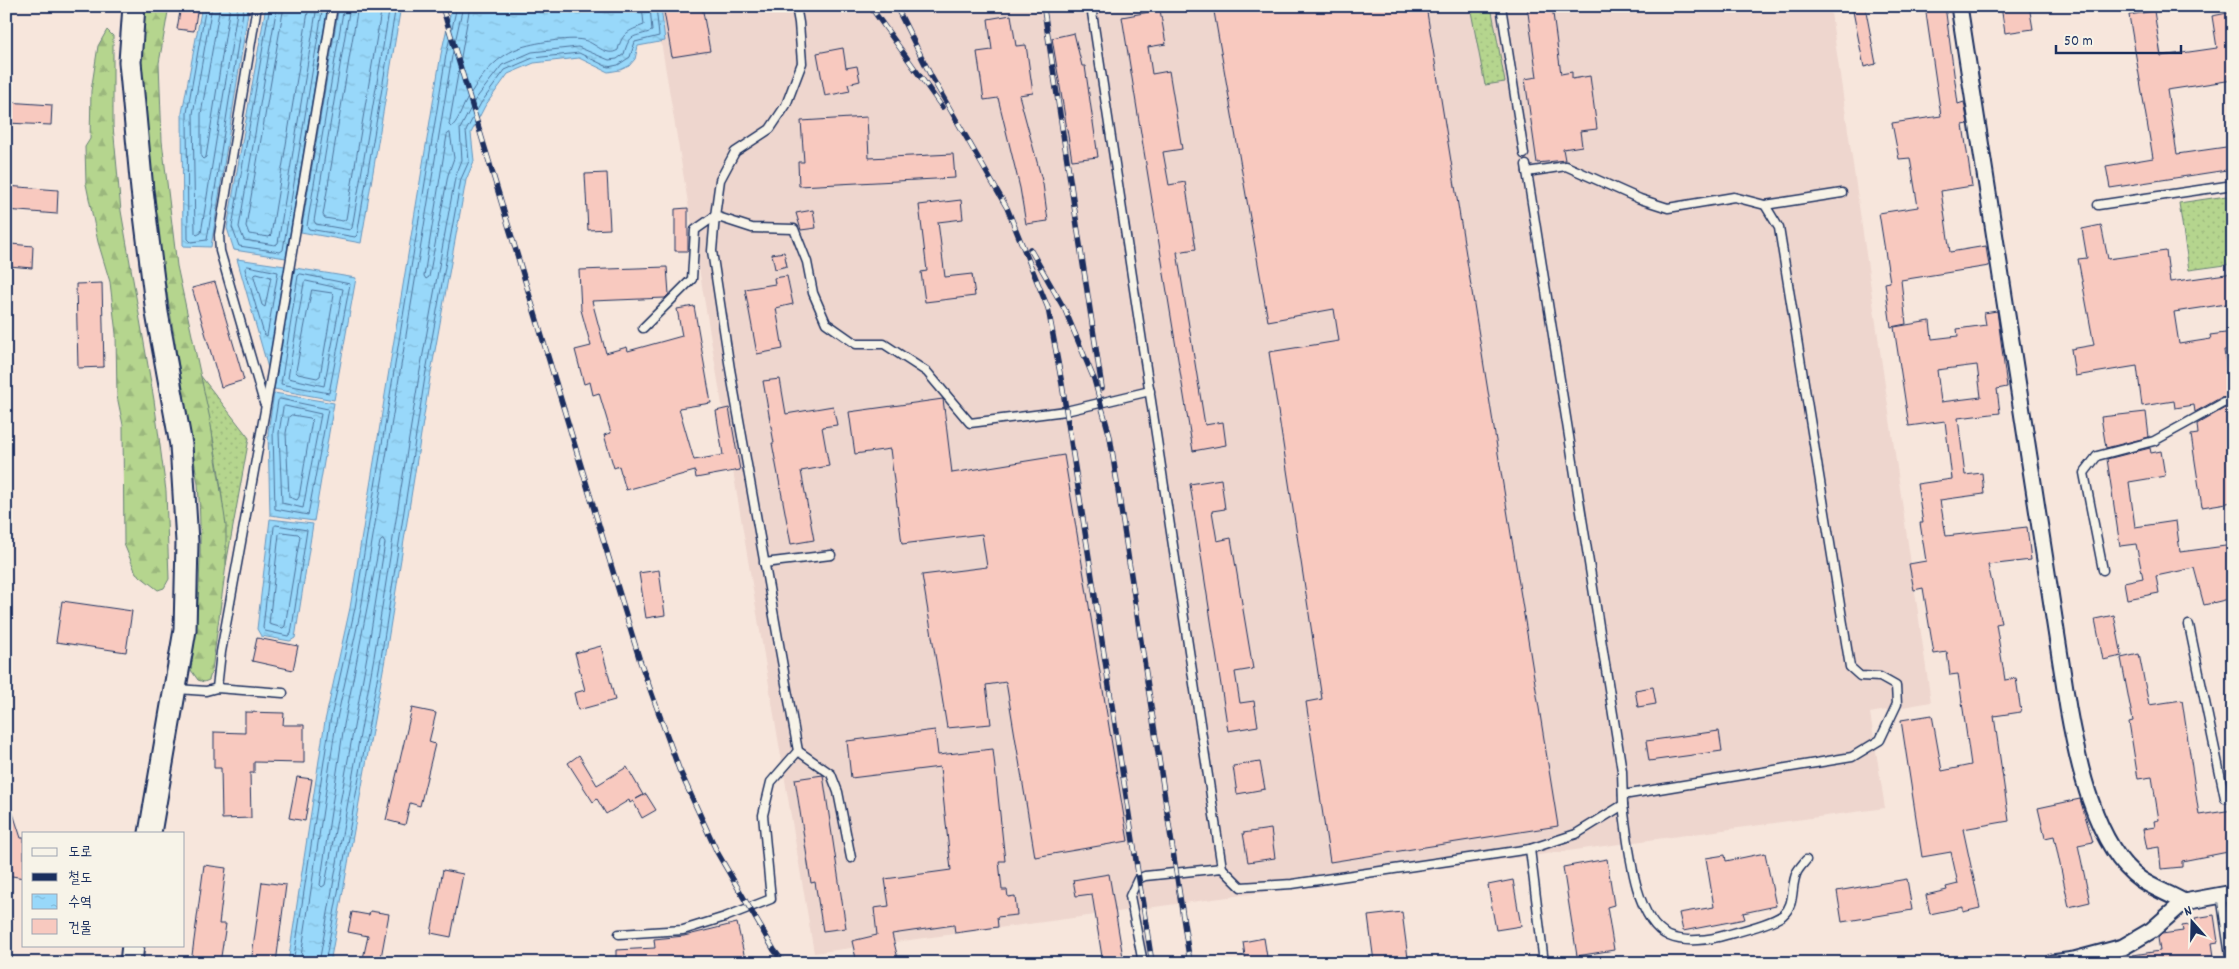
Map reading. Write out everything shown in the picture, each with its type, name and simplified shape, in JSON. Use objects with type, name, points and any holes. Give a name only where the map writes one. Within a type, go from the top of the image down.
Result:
[{"type":"main road","points":[[134,6],[130,62],[142,190],[157,313],[181,445],[187,542],[184,630],[150,832]]},
{"type":"main road","points":[[131,963],[133,946]]},
{"type":"street","points":[[1959,6],[2068,708],[2078,761],[2099,822],[2113,850],[2139,878],[2184,902]]},
{"type":"street","points":[[2052,963],[2074,960],[2123,947],[2152,930],[2184,902],[2227,894]]},
{"type":"lane","points":[[257,6],[219,235],[220,251],[265,405]]},
{"type":"lane","points":[[217,688],[221,652],[333,6]]},
{"type":"lane","points":[[796,6],[802,63],[786,105],[770,130],[735,152],[720,180],[712,251],[730,369],[798,751],[831,774],[838,792],[851,858]]},
{"type":"lane","points":[[1090,6],[1222,868],[1241,887],[1292,884],[1396,867],[1530,849],[1576,834],[1623,805]]},
{"type":"lane","points":[[1501,6],[1524,154]]},
{"type":"lane","points":[[1806,860],[1796,873],[1790,906],[1782,916],[1744,930],[1714,938],[1689,939],[1669,936],[1648,918],[1635,885],[1623,805],[1622,771],[1526,168],[1566,166],[1640,199],[1668,208],[1734,197],[1765,206],[1842,193]]},
{"type":"lane","points":[[2098,206],[2233,185]]},
{"type":"lane","points":[[1623,795],[1852,757],[1880,740],[1897,704],[1896,686],[1880,677],[1860,676],[1850,667],[1779,228],[1765,206]]},
{"type":"lane","points":[[643,328],[692,279],[695,230],[715,216]]},
{"type":"lane","points":[[715,216],[752,228],[794,229],[807,262],[813,293],[826,323],[856,344],[884,344],[927,372],[970,422],[1066,411],[1150,391]]},
{"type":"lane","points":[[2103,570],[2084,473],[2097,456],[2154,441],[2223,403],[2233,402]]},
{"type":"lane","points":[[764,563],[831,555]]},
{"type":"lane","points":[[2189,625],[2225,798],[2233,797]]},
{"type":"lane","points":[[175,689],[206,691],[217,688],[283,693]]},
{"type":"lane","points":[[620,934],[683,930],[725,917],[771,899],[763,815],[772,782],[798,751]]},
{"type":"lane","points":[[1530,849],[1544,963]]},
{"type":"lane","points":[[1142,963],[1130,896],[1138,879],[1145,876],[1222,868]]},
{"type":"lane","points":[[2227,894],[2230,963]]},
{"type":"shaded area","points":[[655,6],[1830,6],[1931,702],[1870,713],[1885,808],[814,953]]},
{"type":"green space","points":[[143,6],[169,6],[159,63],[162,141],[177,266],[210,419],[226,525],[226,565],[212,670],[209,680],[204,682],[198,680],[191,670],[199,577],[198,484],[150,188],[139,55]]},
{"type":"green space","points":[[1470,6],[1491,6],[1505,82],[1485,85]]},
{"type":"green space","points":[[107,30],[113,36],[113,126],[121,211],[154,400],[166,491],[169,579],[164,588],[158,590],[136,573],[124,544],[123,425],[117,396],[116,334],[110,282],[98,242],[86,184],[85,147],[90,139],[91,91],[98,46]]},
{"type":"green space","points":[[2233,195],[2233,264],[2189,270],[2179,203]]},
{"type":"green space","points":[[200,375],[249,438],[226,565],[224,517],[218,469]]},
{"type":"water","points":[[202,6],[249,6],[211,247],[183,246],[182,113]]},
{"type":"water","points":[[266,6],[328,6],[286,258],[234,250],[227,228]]},
{"type":"water","points":[[339,6],[401,6],[361,243],[301,232]]},
{"type":"water","points":[[452,6],[661,6],[665,41],[638,46],[635,59],[629,66],[620,70],[608,72],[579,58],[534,63],[508,74],[485,106],[471,133],[474,161],[466,180],[430,378],[385,659],[330,963],[288,963],[325,721],[350,608],[441,54]]},
{"type":"water","points":[[237,259],[285,266],[268,368]]},
{"type":"water","points":[[295,268],[356,278],[334,400],[274,389]]},
{"type":"water","points":[[274,393],[334,403],[314,521],[270,515],[268,432]]},
{"type":"water","points":[[270,519],[313,524],[295,638],[290,641],[261,636],[257,629]]},
{"type":"building","points":[[181,6],[198,6],[194,31],[177,29]]},
{"type":"building","points":[[663,6],[702,6],[710,51],[672,57]]},
{"type":"building","points":[[1213,6],[1426,6],[1558,826],[1330,862],[1306,702],[1322,699],[1269,352],[1339,341],[1334,309],[1268,321]]},
{"type":"building","points":[[1527,6],[1552,6],[1561,74],[1572,72],[1572,79],[1590,76],[1597,129],[1580,131],[1582,146],[1563,149],[1565,160],[1537,163],[1525,79],[1537,77]]},
{"type":"building","points":[[1852,6],[1865,6],[1876,64],[1864,67]]},
{"type":"building","points":[[1925,6],[1945,6],[1958,104],[1964,102],[1968,124],[1963,125],[1972,186],[1941,191],[1950,252],[1986,246],[1989,266],[1901,280],[1906,324],[1891,327],[1885,283],[1890,282],[1879,213],[1918,207],[1910,158],[1899,159],[1892,123],[1941,116]]},
{"type":"building","points":[[2001,6],[2029,6],[2033,29],[2005,33]]},
{"type":"building","points":[[1160,10],[1166,44],[1148,47],[1152,74],[1169,71],[1182,149],[1163,152],[1169,185],[1185,182],[1196,249],[1177,252],[1205,425],[1223,422],[1226,445],[1193,451],[1122,17]]},
{"type":"building","points":[[2154,11],[2161,56],[2217,48],[2212,16],[2233,12],[2233,80],[2167,90],[2177,154],[2233,146],[2233,169],[2110,188],[2106,166],[2153,158],[2129,15]]},
{"type":"building","points":[[1011,15],[1016,46],[1026,45],[1033,93],[1019,95],[1043,184],[1048,221],[1026,224],[1020,188],[998,98],[984,100],[977,52],[992,50],[988,19]]},
{"type":"building","points":[[1074,33],[1082,66],[1085,66],[1098,157],[1072,160],[1052,38]]},
{"type":"building","points":[[843,48],[846,68],[857,66],[860,81],[848,84],[850,91],[825,96],[817,53]]},
{"type":"building","points":[[6,102],[52,105],[51,125],[6,123]]},
{"type":"building","points":[[867,117],[869,158],[953,154],[955,178],[799,186],[798,162],[804,162],[801,121]]},
{"type":"building","points":[[607,173],[610,229],[588,230],[585,174]]},
{"type":"building","points":[[6,186],[58,190],[57,214],[6,210]]},
{"type":"building","points":[[961,200],[963,219],[938,222],[945,277],[972,274],[975,296],[925,302],[921,272],[927,271],[919,205]]},
{"type":"building","points":[[688,208],[688,251],[675,251],[675,209]]},
{"type":"building","points":[[813,210],[816,228],[801,230],[796,213]]},
{"type":"building","points":[[2101,225],[2108,259],[2166,251],[2170,282],[2233,273],[2233,303],[2174,312],[2179,344],[2211,339],[2210,335],[2233,332],[2233,349],[2224,350],[2230,397],[2220,398],[2195,412],[2194,405],[2175,408],[2174,401],[2142,406],[2137,366],[2075,376],[2071,349],[2094,345],[2078,259],[2087,258],[2082,229]]},
{"type":"building","points":[[11,244],[33,246],[32,268],[9,266]]},
{"type":"building","points":[[784,252],[787,266],[775,269],[772,254]]},
{"type":"building","points":[[667,267],[669,294],[665,298],[592,301],[606,353],[627,347],[628,351],[682,336],[677,309],[694,306],[711,403],[679,408],[694,460],[723,455],[716,411],[729,408],[740,470],[696,478],[695,471],[626,490],[619,466],[614,468],[604,435],[611,433],[599,393],[593,395],[590,382],[584,384],[575,350],[591,346],[581,310],[579,270]]},
{"type":"building","points":[[787,276],[793,304],[776,308],[783,349],[757,354],[745,289],[775,284],[774,278]]},
{"type":"building","points":[[215,282],[244,380],[221,387],[192,288]]},
{"type":"building","points":[[102,283],[104,367],[78,368],[76,284]]},
{"type":"building","points":[[1997,311],[2007,387],[1997,389],[2000,413],[1958,418],[1965,475],[1982,473],[1984,494],[1940,500],[1946,536],[2027,527],[2031,560],[1988,565],[2001,623],[1996,624],[2005,680],[2016,678],[2021,712],[1994,716],[2009,821],[1963,829],[1980,908],[1963,912],[1963,907],[1930,914],[1926,895],[1947,890],[1946,887],[1958,884],[1951,852],[1922,857],[1901,720],[1932,715],[1942,771],[1971,765],[1958,674],[1950,675],[1947,652],[1934,654],[1923,588],[1914,590],[1909,564],[1926,561],[1920,523],[1923,523],[1917,484],[1952,479],[1945,421],[1909,426],[1894,327],[1930,321],[1932,339],[1958,336],[1957,329],[1986,325],[1984,313]],"holes":[[[1977,365],[1981,397],[1941,402],[1937,370]]]},
{"type":"building","points":[[780,379],[786,414],[833,406],[837,425],[822,427],[829,466],[801,471],[814,540],[791,544],[772,443],[774,443],[763,381]]},
{"type":"building","points":[[943,399],[952,473],[1064,455],[1128,841],[1035,857],[1006,682],[986,685],[991,724],[947,728],[922,575],[987,567],[982,534],[902,544],[890,449],[855,454],[849,412]]},
{"type":"building","points":[[2225,408],[2232,408],[2233,414],[2233,502],[2202,507],[2191,435],[2198,434],[2197,424]]},
{"type":"building","points":[[2146,412],[2149,437],[2106,448],[2101,417]]},
{"type":"building","points":[[2150,448],[2151,453],[2161,451],[2165,476],[2129,482],[2135,527],[2176,521],[2180,552],[2233,545],[2233,598],[2204,605],[2194,568],[2156,576],[2159,593],[2127,599],[2124,582],[2143,578],[2136,544],[2120,546],[2107,459]]},
{"type":"building","points":[[1221,479],[1225,509],[1212,511],[1217,541],[1231,538],[1253,669],[1235,672],[1240,703],[1254,701],[1258,726],[1228,731],[1190,484]]},
{"type":"building","points":[[659,570],[665,615],[646,618],[639,573]]},
{"type":"building","points":[[62,601],[132,611],[126,652],[56,642]]},
{"type":"building","points":[[2114,615],[2122,656],[2103,660],[2095,619]]},
{"type":"building","points":[[257,638],[298,646],[293,670],[252,661]]},
{"type":"building","points":[[601,646],[615,700],[578,710],[574,693],[585,690],[575,653]]},
{"type":"building","points":[[2139,654],[2149,705],[2182,700],[2199,815],[2233,810],[2233,851],[2182,861],[2182,867],[2161,869],[2159,847],[2147,849],[2143,829],[2155,827],[2154,821],[2159,820],[2152,777],[2138,779],[2129,722],[2133,721],[2121,658]]},
{"type":"building","points":[[1653,687],[1656,704],[1638,707],[1635,690]]},
{"type":"building","points":[[412,708],[436,713],[429,742],[435,744],[420,806],[410,803],[405,825],[386,820]]},
{"type":"building","points":[[245,712],[284,713],[283,725],[304,725],[304,763],[254,762],[254,773],[250,773],[251,818],[222,819],[221,768],[214,768],[214,732],[245,733]]},
{"type":"building","points":[[935,730],[938,755],[993,749],[1005,861],[999,861],[1002,890],[1007,890],[1008,897],[1015,896],[1017,915],[997,917],[998,927],[955,933],[954,925],[892,934],[899,963],[857,963],[852,941],[877,935],[874,908],[889,906],[885,879],[951,870],[940,767],[851,778],[847,741]]},
{"type":"building","points":[[1719,731],[1722,751],[1649,761],[1646,741]]},
{"type":"building","points":[[579,755],[597,785],[627,767],[643,795],[636,799],[646,794],[656,810],[642,818],[633,801],[630,803],[629,800],[606,814],[597,799],[593,802],[568,763]]},
{"type":"building","points":[[1260,762],[1265,789],[1237,794],[1233,766]]},
{"type":"building","points":[[823,775],[846,928],[823,931],[815,882],[811,883],[795,779]]},
{"type":"building","points":[[297,777],[312,779],[305,821],[289,818]]},
{"type":"building","points":[[2080,799],[2093,842],[2078,845],[2090,902],[2069,907],[2054,836],[2045,838],[2038,808]]},
{"type":"building","points":[[6,801],[9,801],[22,838],[22,878],[6,875]]},
{"type":"building","points":[[1271,829],[1275,858],[1248,862],[1243,833]]},
{"type":"building","points":[[1765,853],[1776,906],[1743,913],[1745,919],[1683,931],[1679,913],[1714,907],[1706,858],[1725,855],[1726,861]]},
{"type":"building","points":[[1607,859],[1614,905],[1607,907],[1614,950],[1577,956],[1563,867]]},
{"type":"building","points":[[204,865],[226,868],[219,924],[226,924],[220,963],[191,963]]},
{"type":"building","points":[[443,870],[463,874],[451,937],[431,933]]},
{"type":"building","points":[[1109,874],[1124,963],[1103,963],[1092,894],[1076,896],[1073,880]]},
{"type":"building","points":[[1907,879],[1912,910],[1842,922],[1837,891]]},
{"type":"building","points":[[1513,880],[1521,926],[1496,930],[1488,885]]},
{"type":"building","points":[[262,882],[286,885],[276,963],[251,963]]},
{"type":"building","points":[[370,911],[389,914],[380,963],[362,963],[368,936],[348,932],[352,912],[369,915]]},
{"type":"building","points":[[1402,912],[1408,958],[1374,962],[1368,916]]},
{"type":"building","points":[[2214,915],[2218,942],[2212,943],[2215,963],[2134,963],[2133,955],[2160,951],[2158,938],[2162,934],[2183,931],[2182,926],[2196,924],[2195,918]]},
{"type":"building","points":[[737,923],[746,963],[616,963],[616,950],[655,948],[654,939],[684,936]]},
{"type":"building","points":[[1264,938],[1268,963],[1246,963],[1243,942]]},
{"type":"railway","points":[[442,6],[640,661],[679,769],[717,852],[774,950],[784,963]]},
{"type":"railway","points":[[870,6],[942,107]]},
{"type":"railway","points":[[896,6],[931,76],[1007,208],[1048,308],[1062,384],[1152,963]]},
{"type":"railway","points":[[1044,10],[1102,388]]},
{"type":"railway","points":[[1030,249],[1065,310],[1094,379],[1110,437],[1190,963]]}]
